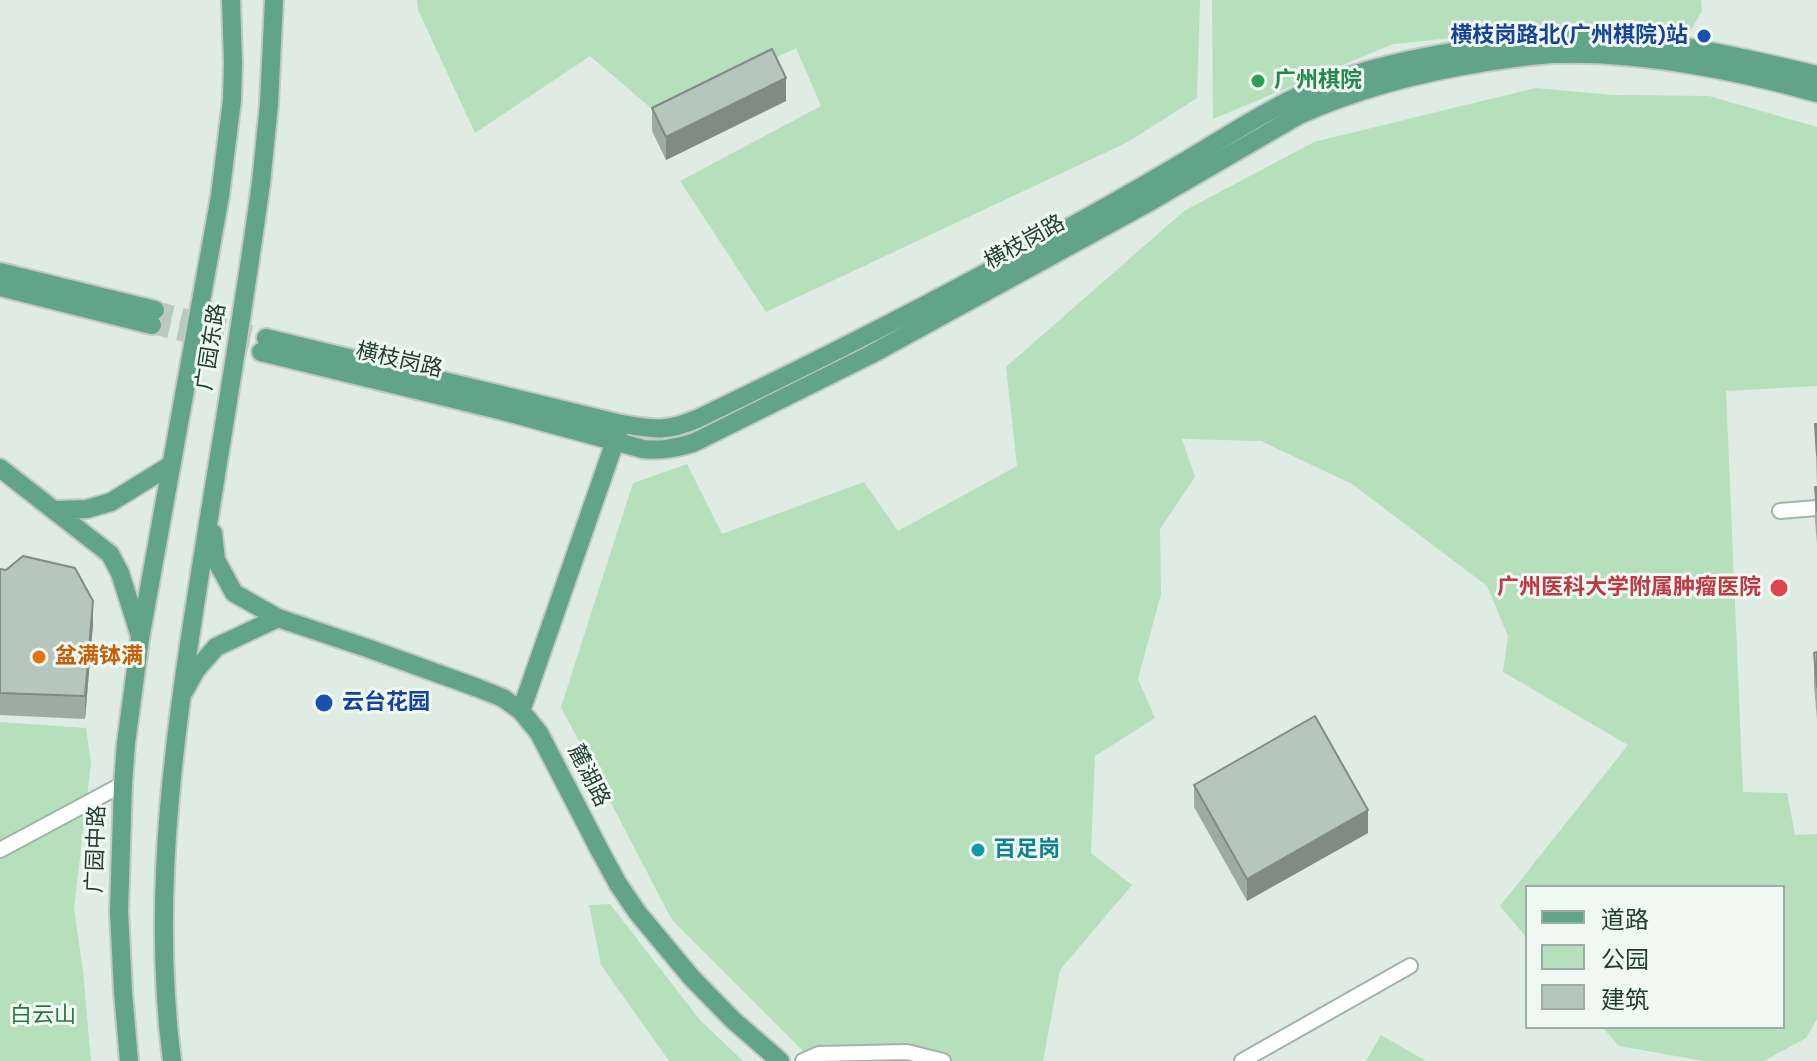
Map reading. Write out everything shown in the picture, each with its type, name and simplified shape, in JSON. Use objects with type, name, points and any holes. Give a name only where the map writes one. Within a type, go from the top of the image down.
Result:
[{"type":"main road","name":"广园东路","points":[[140,639],[227,148],[233,63],[231,0]]},
{"type":"main road","name":"广园东路","points":[[180,699],[261,183],[274,0]]},
{"type":"main road","name":"横枝岗路","points":[[618,433],[678,427],[766,386],[913,312],[1053,236],[1262,116],[1309,91],[1344,78],[1428,55],[1545,38],[1573,37],[1658,43],[1817,75]]},
{"type":"main road","name":"横枝岗路","points":[[264,345],[618,433],[658,450],[672,449],[693,443],[870,355],[1151,201],[1299,115],[1386,84],[1506,59],[1590,54],[1662,60],[1817,93]]},
{"type":"main road","points":[[0,272],[154,318],[0,287]]},
{"type":"main road","points":[[521,711],[618,433]]},
{"type":"main road","points":[[55,510],[87,509],[111,502],[171,465]]},
{"type":"main road","points":[[0,468],[110,554],[120,573],[140,639]]},
{"type":"main road","name":"麓湖路","points":[[210,510],[216,560],[234,593],[278,618],[478,688],[503,698],[521,711],[539,733],[612,873],[637,912],[691,977],[733,1020],[780,1061]]},
{"type":"main road","points":[[172,1061],[166,990],[165,853],[180,699],[196,670],[216,647],[278,618]]},
{"type":"main road","name":"广园中路","points":[[129,1061],[119,911],[126,743],[140,639]]},
{"type":"lane","points":[[1780,511],[1817,508]]},
{"type":"lane","points":[[0,850],[123,784]]},
{"type":"lane","points":[[1242,1061],[1410,966]]},
{"type":"lane","points":[[803,1061],[819,1054],[907,1052],[943,1061]]},
{"type":"green space","points":[[417,0],[1200,0],[1197,98],[1128,142],[766,312],[680,181],[821,106],[796,48],[659,115],[590,56],[475,133],[418,10]]},
{"type":"green space","name":"广州棋院","points":[[1212,0],[1701,0],[1702,11],[1687,37],[1576,25],[1393,44],[1213,119]]},
{"type":"green space","points":[[1535,88],[1613,95],[1709,96],[1817,127],[1817,386],[1726,391],[1743,792],[1787,793],[1795,835],[1817,834],[1817,1019],[1806,1038],[1764,1061],[1704,1061],[1619,1046],[1604,1029],[1785,1029],[1785,885],[1525,885],[1525,936],[1500,906],[1628,745],[1503,672],[1508,636],[1487,586],[1352,484],[1261,441],[1182,439],[1195,477],[1160,529],[1161,594],[1138,679],[1155,718],[1095,756],[1091,853],[1132,885],[1060,970],[1043,1061],[813,1061],[672,920],[561,707],[633,483],[687,464],[722,534],[864,482],[898,531],[1017,466],[1006,367],[1184,211],[1314,142]]},
{"type":"green space","name":"白云山","points":[[0,722],[86,728],[91,763],[74,908],[91,1061],[0,1061]]},
{"type":"green space","points":[[610,904],[700,1020],[743,1061],[669,1061],[601,965],[589,905]]},
{"type":"green space","points":[[1381,1035],[1426,1061],[1366,1061]]},
{"type":"building","points":[[772,49],[786,78],[666,137],[652,108]]},
{"type":"building","points":[[23,556],[75,568],[93,601],[85,696],[0,693],[0,569],[6,570]]},
{"type":"building","points":[[1817,652],[1817,687],[1814,653]]},
{"type":"building","points":[[1315,716],[1368,810],[1247,879],[1194,785]]},
{"type":"tunnel","points":[[155,310],[266,338]]},
{"type":"tunnel","points":[[152,325],[261,352]]},
{"type":"place","name":"横枝岗路北(广州棋院)站","points":[[1704,36]]},
{"type":"place","name":"广州棋院","points":[[1258,81]]},
{"type":"place","name":"广州医科大学附属肿瘤医院","points":[[1779,588]]},
{"type":"place","name":"盆满钵满","points":[[39,657]]},
{"type":"place","name":"云台花园","points":[[324,703]]},
{"type":"place","name":"百足岗","points":[[978,850]]}]
